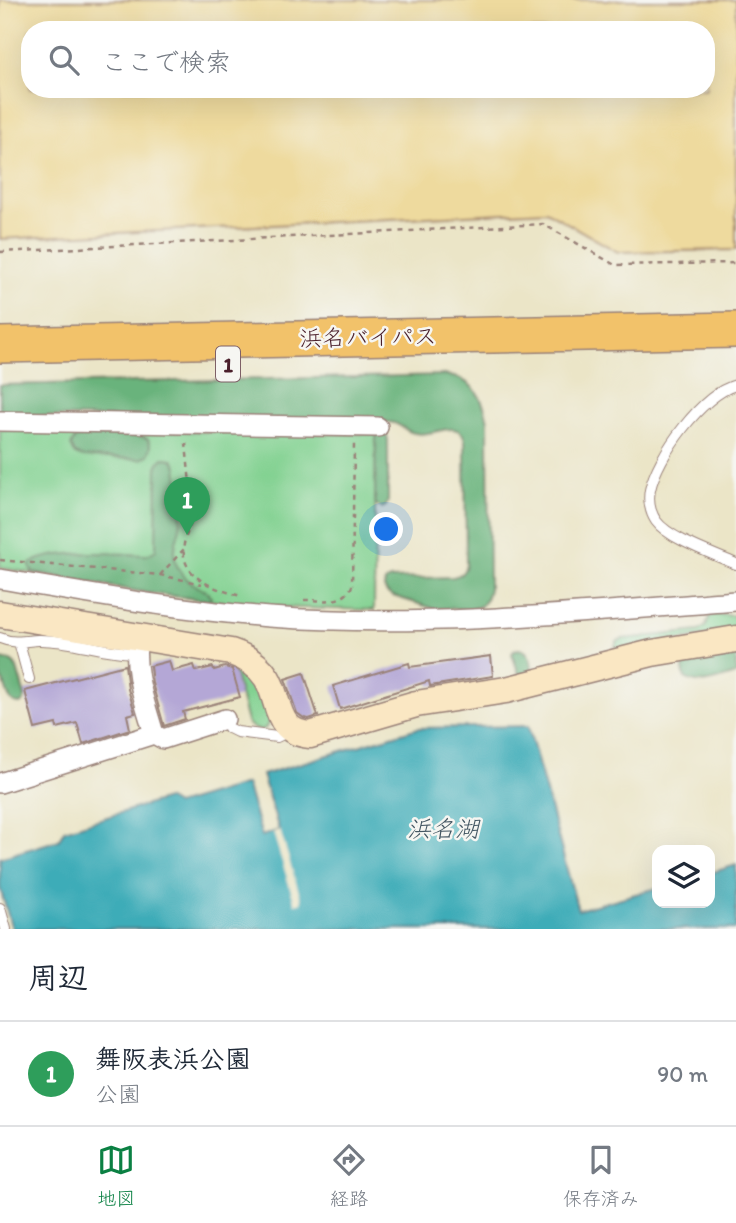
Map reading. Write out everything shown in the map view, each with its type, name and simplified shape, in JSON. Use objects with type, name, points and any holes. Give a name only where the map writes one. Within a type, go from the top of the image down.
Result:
[{"type":"highway","name":"浜名バイパス","points":[[0,368],[456,347],[736,330]]},
{"type":"highway","name":"浜名バイパス","points":[[0,345],[456,347],[736,353]]},
{"type":"street","points":[[0,421],[378,427]]},
{"type":"street","points":[[0,579],[223,613],[369,621],[534,617],[736,601]]},
{"type":"street","points":[[0,614],[137,645],[232,652],[243,656],[253,662],[269,681],[285,724],[301,734],[310,735],[416,704],[506,691],[652,653],[736,639]]},
{"type":"street","points":[[137,645],[137,671],[154,734],[163,739],[225,719]]},
{"type":"street","points":[[0,783],[154,734]]},
{"type":"lane","points":[[736,385],[720,392],[687,422],[668,449],[649,491],[649,505],[654,518],[663,529],[736,564]]},
{"type":"lane","points":[[0,638],[19,642],[34,640],[137,645]]},
{"type":"lane","points":[[19,642],[29,679]]},
{"type":"lane","points":[[225,719],[229,728],[237,732],[277,737],[290,728]]},
{"type":"lane","points":[[0,908],[6,929]]},
{"type":"path","points":[[0,252],[543,224],[615,265],[736,263]]},
{"type":"path","points":[[186,441],[192,513],[184,549],[188,567],[194,575],[209,585]]},
{"type":"path","points":[[294,600],[340,599],[346,596],[352,586],[354,444]]},
{"type":"path","points":[[160,575],[184,549]]},
{"type":"path","points":[[0,560],[160,575],[209,585],[243,596]]},
{"type":"green space","points":[[447,375],[462,380],[474,389],[483,404],[488,421],[489,589],[481,606],[472,609],[432,608],[393,596],[384,588],[385,582],[390,579],[453,577],[464,570],[465,440],[457,430],[422,434],[382,421],[0,416],[0,385]]},
{"type":"green space","points":[[0,429],[376,434],[374,610],[280,607],[196,599],[0,568]]},
{"type":"green space","points":[[383,434],[388,440],[388,501],[382,508],[377,506],[375,501],[376,440],[377,436]]},
{"type":"green space","points":[[82,435],[140,436],[148,439],[151,447],[148,455],[141,459],[83,457],[75,454],[71,446],[75,438]]},
{"type":"green space","points":[[163,458],[172,459],[177,466],[181,515],[175,549],[176,564],[189,581],[209,593],[210,599],[148,593],[33,572],[30,564],[53,556],[86,553],[147,555],[156,550],[157,468]]},
{"type":"green space","points":[[714,614],[736,616],[736,631],[618,650],[615,646],[617,641],[623,639],[699,631]]},
{"type":"green space","points":[[736,647],[736,674],[704,682],[685,678],[683,669],[686,658]]},
{"type":"green space","points":[[519,649],[526,652],[530,658],[531,674],[519,674],[512,654]]},
{"type":"green space","points":[[0,659],[12,662],[17,668],[25,696],[20,704],[9,698],[0,677]]},
{"type":"green space","points":[[236,666],[251,678],[260,694],[268,716],[264,729],[255,729],[247,722],[234,671]]},
{"type":"sand","points":[[0,0],[736,0],[736,250],[618,252],[546,211],[0,239]]},
{"type":"water","name":"浜名湖","points":[[528,726],[578,910],[652,889],[652,908],[715,908],[715,871],[736,865],[736,929],[12,929],[0,888],[0,858],[59,840],[64,830],[166,799],[176,805],[246,784],[262,836],[279,830],[262,775],[418,728]]},
{"type":"pier","points":[[280,830],[302,902],[295,904],[273,832]]},
{"type":"building","points":[[491,656],[493,676],[430,686],[429,681],[340,709],[333,686],[409,663],[410,667]]},
{"type":"building","points":[[169,661],[172,671],[194,665],[196,671],[213,667],[214,670],[225,667],[232,669],[240,697],[183,712],[185,719],[164,726],[150,666]]},
{"type":"building","points":[[125,665],[135,713],[127,715],[130,729],[83,744],[77,723],[57,728],[56,724],[35,729],[25,691]]},
{"type":"building","points":[[304,673],[318,716],[309,719],[297,713],[285,679]]},
{"type":"place","name":"舞阪表浜公園","points":[[187,535]]}]
